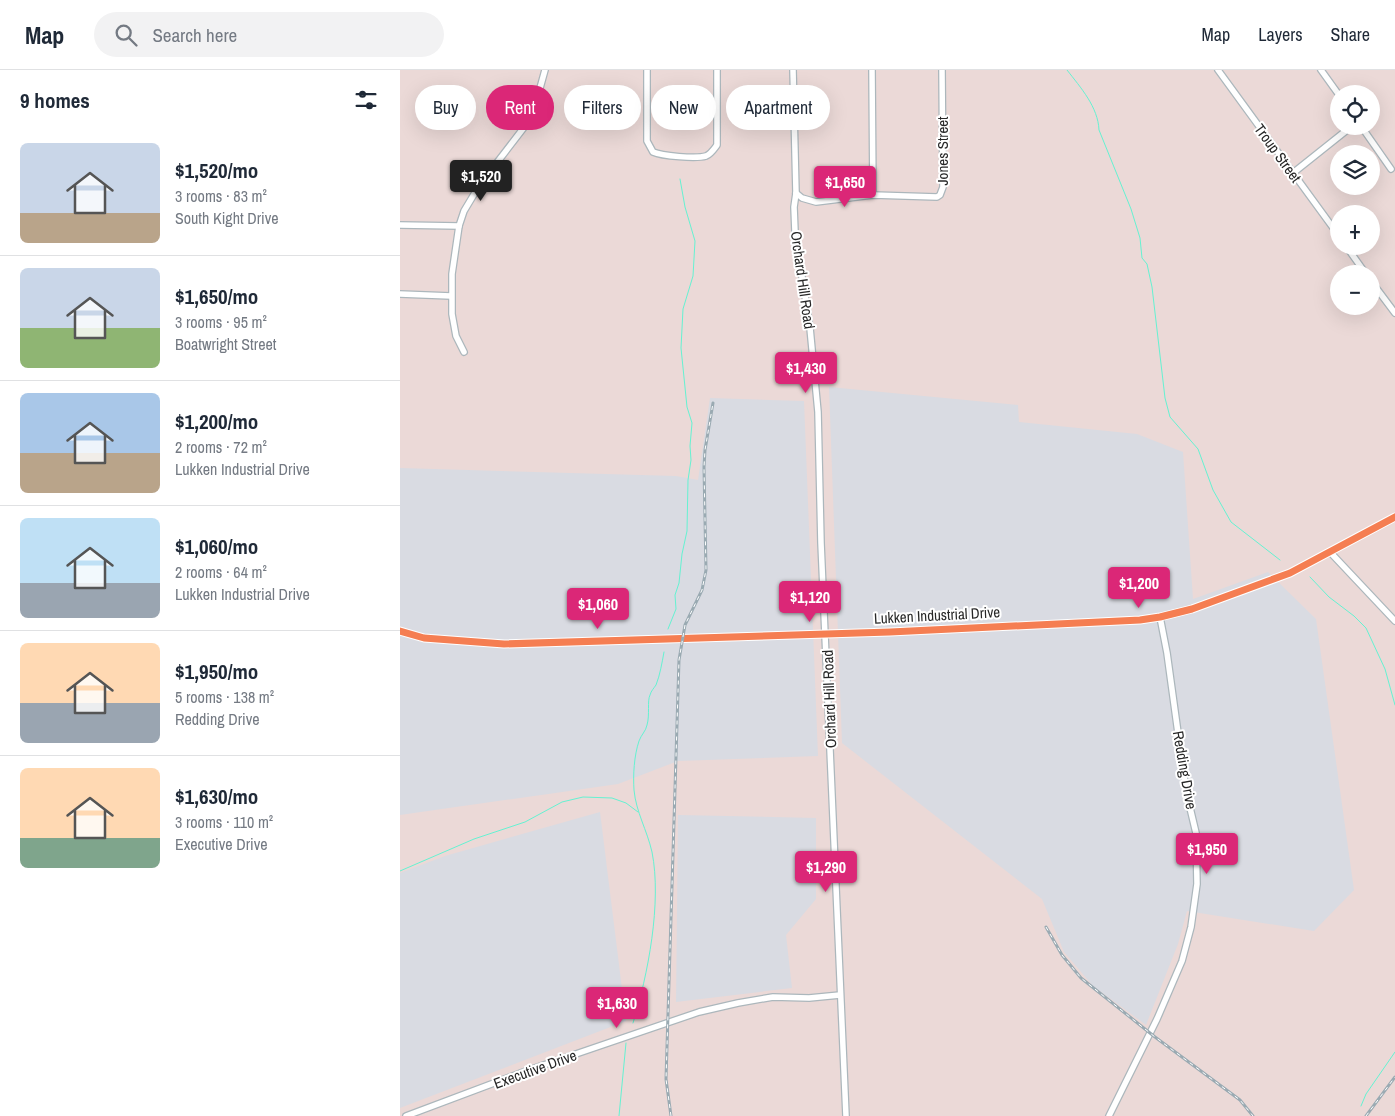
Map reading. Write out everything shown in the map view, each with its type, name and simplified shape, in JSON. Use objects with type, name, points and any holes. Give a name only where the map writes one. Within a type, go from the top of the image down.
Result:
[{"type":"main road","name":"Lukken Industrial Drive","points":[[400,631],[424,638],[504,644],[826,634],[1140,620],[1192,609],[1290,572],[1395,517]]},
{"type":"street","points":[[464,352],[456,336],[452,314],[452,274],[459,226],[464,211],[479,186],[532,117],[544,70]]},
{"type":"street","points":[[646,70],[648,141],[653,152],[668,156],[705,156],[713,151],[717,145],[717,70]]},
{"type":"street","name":"Orchard Hill Road","points":[[793,70],[795,232],[810,328],[818,403],[821,543],[846,1116]]},
{"type":"street","points":[[796,193],[802,198],[816,202],[873,195],[872,70]]},
{"type":"street","name":"Jones Street","points":[[873,195],[937,198],[940,195],[943,187],[942,70]]},
{"type":"street","name":"Troup Street","points":[[1218,70],[1330,224]]},
{"type":"street","points":[[1321,70],[1332,85]]},
{"type":"street","points":[[1293,173],[1341,135]]},
{"type":"street","points":[[1367,135],[1391,169]]},
{"type":"street","points":[[400,225],[459,226]]},
{"type":"street","points":[[1380,292],[1395,313]]},
{"type":"street","points":[[400,294],[452,296]]},
{"type":"street","points":[[1330,552],[1395,621]]},
{"type":"street","name":"Redding Drive","points":[[1109,1116],[1182,961],[1191,927],[1197,884],[1196,833],[1186,791],[1167,653],[1160,617]]},
{"type":"street","name":"Executive Drive","points":[[406,1116],[526,1071],[699,1012],[773,997],[809,998],[840,995]]},
{"type":"shaded area","points":[[829,387],[1018,405],[1019,422],[1137,434],[1183,452],[1193,599],[1268,572],[1316,619],[1354,890],[1314,931],[1187,911],[1178,944],[1146,1025],[1093,986],[1064,952],[1042,899],[842,743]]},
{"type":"shaded area","points":[[710,398],[804,401],[818,756],[678,761],[618,784],[400,815],[400,468],[676,476],[698,480]]},
{"type":"shaded area","points":[[600,812],[626,1021],[400,1108],[400,873],[445,856]]},
{"type":"shaded area","points":[[678,815],[816,818],[816,899],[786,935],[792,988],[676,1002]]},
{"type":"waterway","points":[[1067,70],[1088,98],[1096,113],[1099,130],[1131,209],[1140,238],[1142,258],[1147,264],[1152,287],[1165,398],[1170,417],[1198,449],[1213,490],[1231,522],[1280,560]]},
{"type":"waterway","points":[[668,629],[676,609],[675,595],[679,583],[687,531],[692,423],[687,407],[681,348],[683,309],[693,276],[695,241],[685,207],[680,179]]},
{"type":"waterway","points":[[1310,577],[1329,597],[1366,628],[1385,669],[1395,705]]},
{"type":"waterway","points":[[633,1023],[644,983],[652,938],[655,893],[655,872],[652,852],[635,798],[634,766],[639,741],[648,721],[649,698],[656,685],[664,652]]},
{"type":"waterway","points":[[400,871],[474,839],[525,822],[562,802],[583,797],[612,798],[626,803],[638,812]]},
{"type":"waterway","points":[[619,1116],[626,1043]]},
{"type":"waterway","points":[[1361,1106],[1366,1094],[1395,1052]]},
{"type":"railway","points":[[671,1116],[666,1079],[679,660],[685,625],[702,590],[706,570],[704,467],[713,403]]},
{"type":"railway","points":[[1046,927],[1062,955],[1081,978],[1155,1037],[1240,1100],[1253,1116]]},
{"type":"railway","points":[[1366,1116],[1395,1077]]}]
